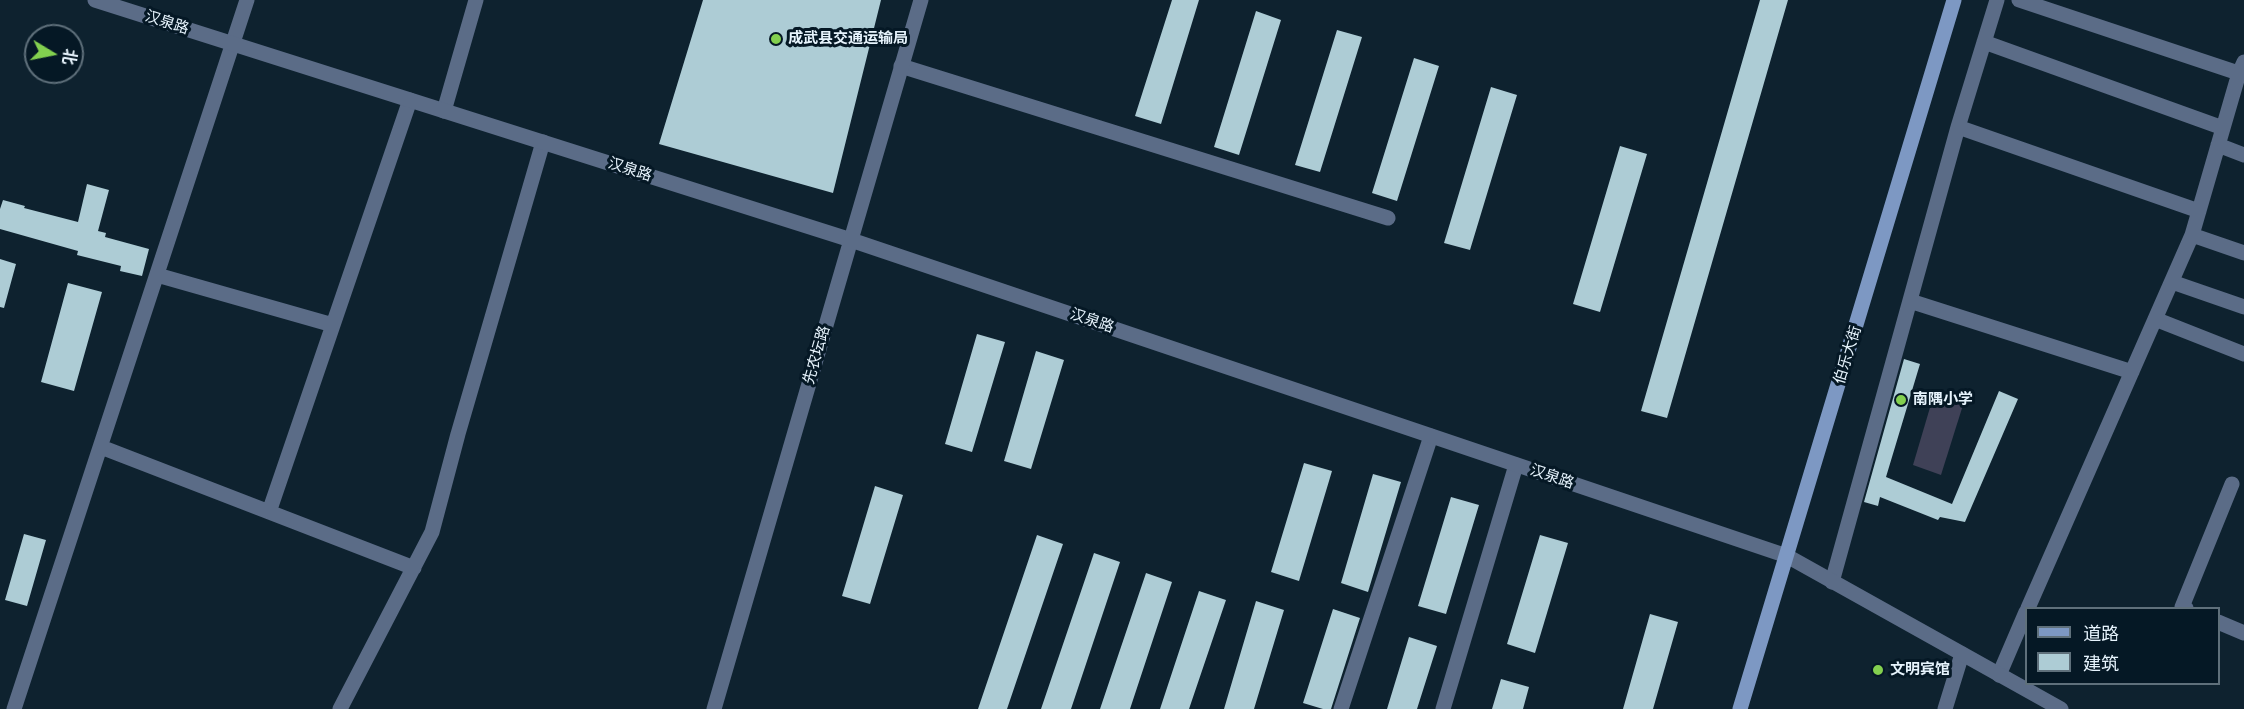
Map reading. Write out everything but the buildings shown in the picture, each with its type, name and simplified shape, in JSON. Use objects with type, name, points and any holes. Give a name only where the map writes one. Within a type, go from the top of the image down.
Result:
[{"type":"main road","name":"伯乐大街","points":[[1740,709],[1954,0]]},
{"type":"street","name":"汉泉路","points":[[94,0],[851,240],[1787,556],[2061,709]]},
{"type":"street","points":[[14,709],[247,0]]},
{"type":"street","points":[[444,111],[476,0]]},
{"type":"street","name":"先农坛路","points":[[714,709],[921,0]]},
{"type":"street","points":[[1832,582],[1958,127],[1998,0]]},
{"type":"street","points":[[2019,0],[2242,70],[2192,235],[2028,607]]},
{"type":"street","points":[[1984,42],[2223,128]]},
{"type":"street","points":[[901,66],[1388,218]]},
{"type":"street","points":[[269,512],[410,100]]},
{"type":"street","points":[[1958,127],[2199,211]]},
{"type":"street","points":[[340,709],[432,532],[458,434],[543,142]]},
{"type":"street","points":[[2218,145],[2244,155]]},
{"type":"street","points":[[2192,235],[2244,253]]},
{"type":"street","points":[[157,275],[333,325]]},
{"type":"street","points":[[2172,282],[2244,308]]},
{"type":"street","points":[[1910,301],[2132,372]]},
{"type":"street","points":[[2155,319],[2244,354]]},
{"type":"street","points":[[1341,709],[1431,436]]},
{"type":"street","points":[[100,447],[414,568]]},
{"type":"street","points":[[1443,709],[1516,465]]},
{"type":"street","points":[[2182,607],[2232,484]]},
{"type":"street","points":[[1999,675],[2025,615]]},
{"type":"street","points":[[2220,623],[2244,633]]},
{"type":"street","points":[[1945,709],[1962,654]]},
{"type":"shaded area","points":[[1934,394],[1963,405],[1941,475],[1913,465]]},
{"type":"place","name":"成武县交通运输局","points":[[776,39]]},
{"type":"place","name":"南隅小学","points":[[1901,400]]},
{"type":"place","name":"文明宾馆","points":[[1878,670]]}]
